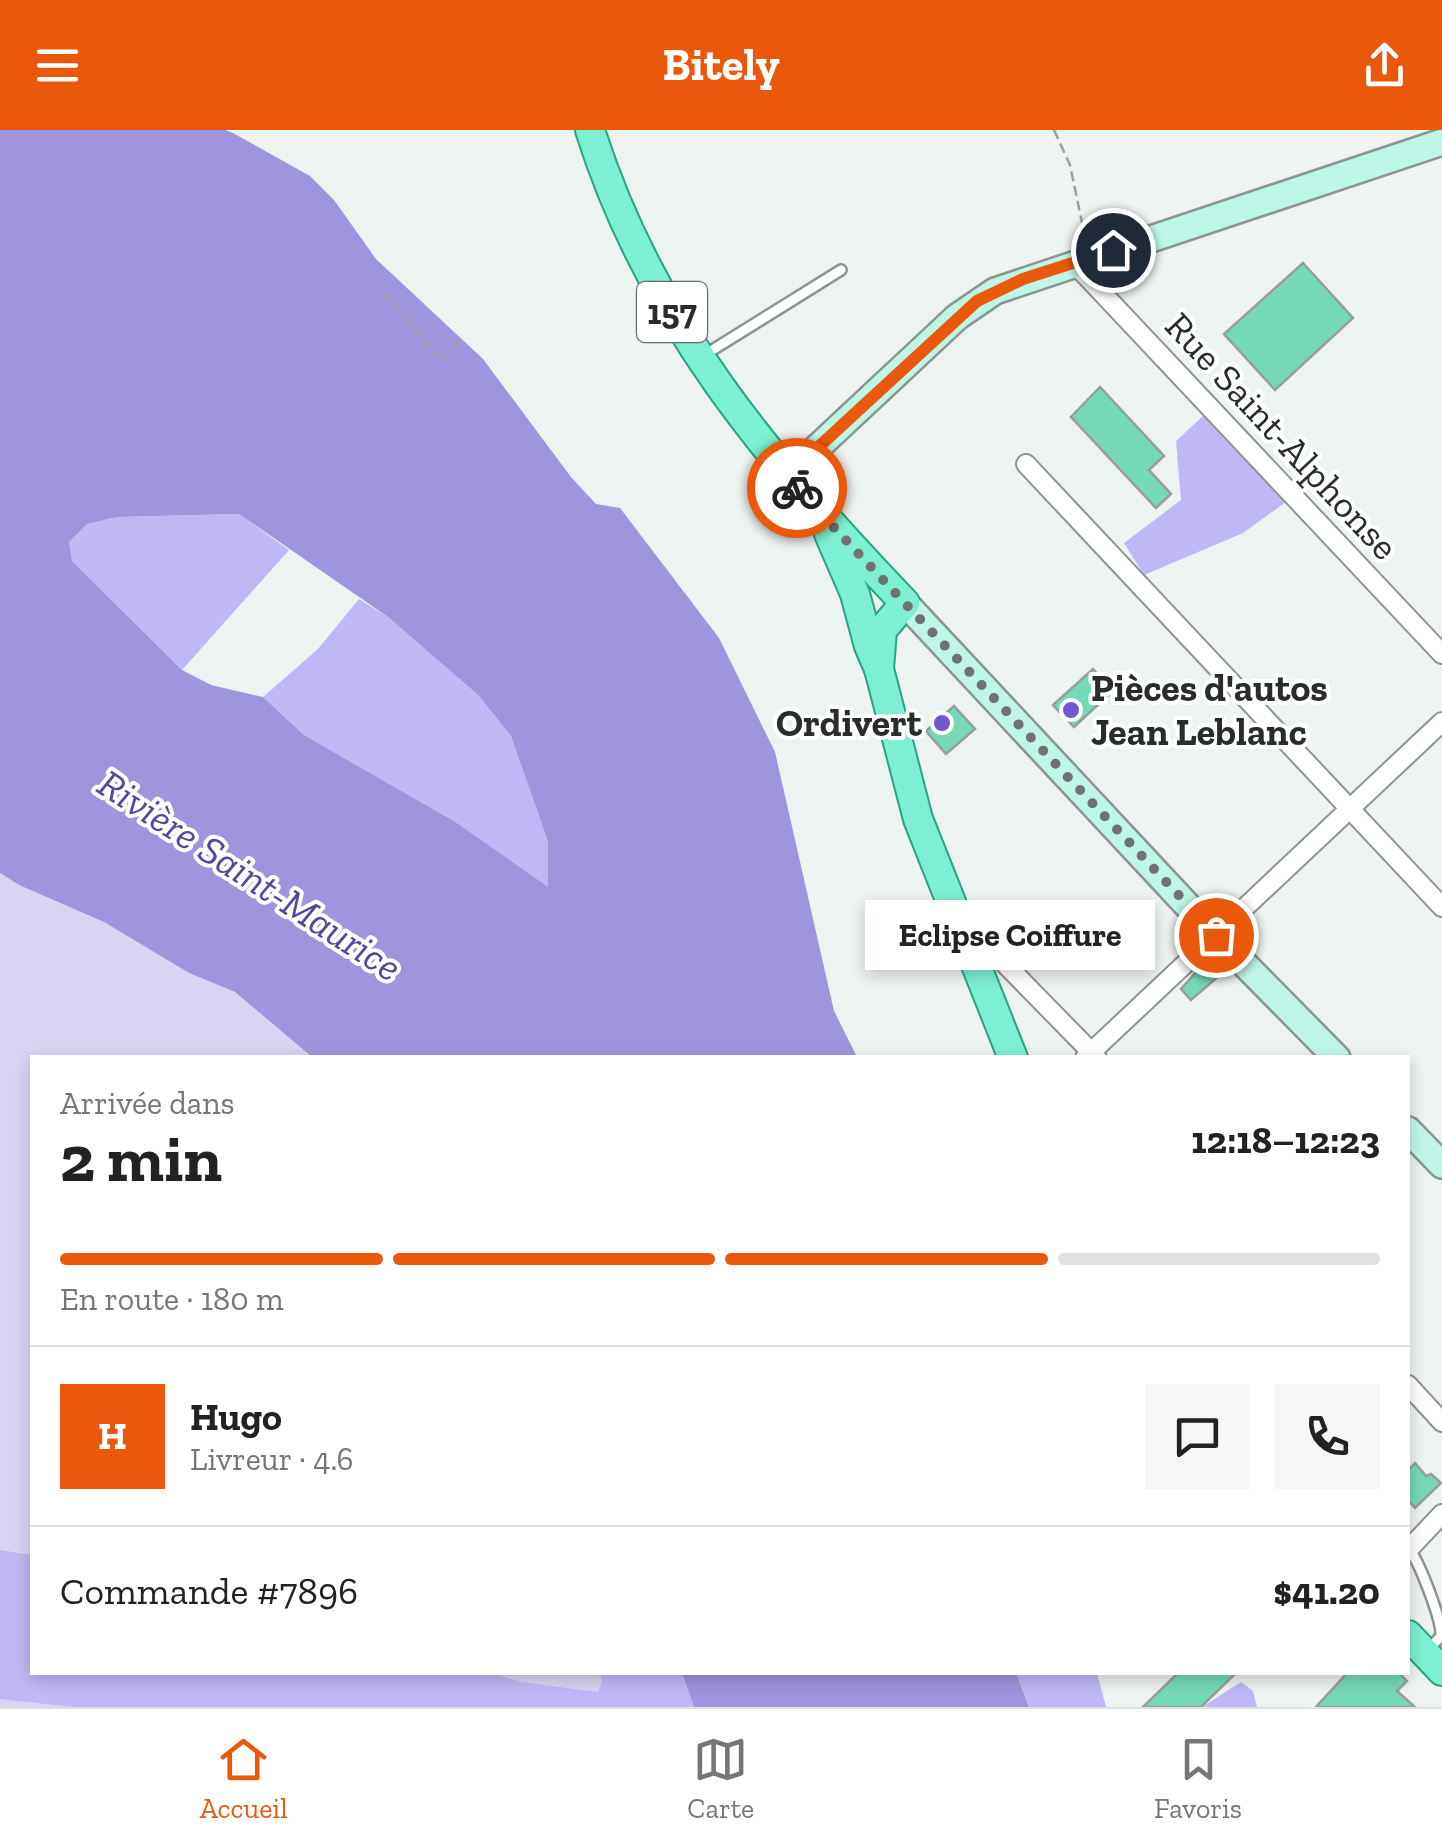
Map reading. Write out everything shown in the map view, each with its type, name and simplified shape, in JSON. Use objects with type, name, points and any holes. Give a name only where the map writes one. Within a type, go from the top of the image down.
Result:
[{"type":"main road","name":"157","points":[[590,130],[637,248],[699,358],[787,476],[905,604],[882,630],[879,669]]},
{"type":"main road","name":"157","points":[[820,514],[855,594],[879,669],[910,795],[1011,1055]]},
{"type":"street","points":[[787,476],[968,308],[1004,287],[1442,142]]},
{"type":"street","name":"Rue Saint-Alphonse","points":[[1082,261],[1442,654]]},
{"type":"street","points":[[1026,464],[1442,907]]},
{"type":"street","points":[[905,604],[1334,1055]]},
{"type":"street","points":[[1092,1055],[1442,722]]},
{"type":"street","points":[[952,910],[1090,1055]]},
{"type":"street","points":[[1410,1132],[1442,1165]]},
{"type":"street","points":[[1410,1387],[1442,1422]]},
{"type":"street","points":[[1410,1547],[1442,1514]]},
{"type":"lane","points":[[699,358],[842,270]]},
{"type":"lane","points":[[1410,1551],[1421,1563],[1441,1627],[1439,1638],[1425,1653]]},
{"type":"path","points":[[1054,130],[1070,166],[1082,261]]},
{"type":"path","points":[[383,294],[442,361],[460,338]]},
{"type":"shaded area","points":[[1205,414],[1286,502],[1243,533],[1144,575],[1124,543],[1181,500],[1176,441]]},
{"type":"shaded area","points":[[239,514],[289,550],[182,670],[72,561],[69,542],[86,524],[117,517]]},
{"type":"shaded area","points":[[359,599],[388,617],[478,695],[511,736],[548,842],[548,888],[454,821],[304,735],[263,697],[318,649]]},
{"type":"shaded area","points":[[0,873],[104,922],[189,973],[235,992],[310,1055],[30,1055],[30,1675],[683,1675],[694,1707],[0,1707]]},
{"type":"shaded area","points":[[0,1550],[30,1555],[30,1675],[499,1675],[521,1682],[598,1692],[600,1675],[683,1675],[694,1707],[73,1707],[0,1699]]},
{"type":"shaded area","points":[[1017,1675],[1098,1675],[1106,1707],[1029,1707]]},
{"type":"shaded area","points":[[1241,1682],[1253,1691],[1257,1707],[1202,1707]]},
{"type":"water","name":"Rivière Saint-Maurice","points":[[0,130],[225,130],[310,176],[334,200],[376,259],[483,359],[571,477],[596,504],[620,508],[719,638],[775,752],[834,1011],[856,1055],[310,1055],[235,992],[189,973],[104,922],[0,873]],"holes":[[[239,514],[388,617],[478,695],[511,736],[548,842],[548,887],[454,821],[304,735],[263,697],[211,685],[182,670],[72,561],[69,542],[87,524],[117,517]]]},
{"type":"water","points":[[683,1675],[1017,1675],[1029,1707],[694,1707]]},
{"type":"building","points":[[1303,263],[1353,318],[1275,390],[1224,334]]},
{"type":"building","points":[[1100,387],[1164,456],[1149,470],[1171,494],[1156,508],[1071,417]]},
{"type":"building","points":[[1093,669],[1113,691],[1074,727],[1053,705]]},
{"type":"building","points":[[954,706],[975,729],[946,754],[926,731]]},
{"type":"building","points":[[1208,959],[1221,974],[1191,1000],[1181,989]]},
{"type":"building","points":[[1415,1463],[1426,1476],[1431,1474],[1441,1483],[1415,1508],[1410,1502],[1410,1468]]},
{"type":"building","points":[[1176,1675],[1234,1675],[1201,1707],[1143,1707]]},
{"type":"building","points":[[1345,1675],[1401,1675],[1407,1681],[1397,1691],[1415,1707],[1316,1707]]},
{"type":"way so far","points":[[797,488],[1216,935]]},
{"type":"place","name":"Pièces d'autos Jean Leblanc","points":[[1071,710]]},
{"type":"place","name":"Ordivert","points":[[942,723]]},
{"type":"place","name":"Eclipse Coiffure","points":[[1216,935]]},
{"type":"route","points":[[797,488],[787,476],[968,308],[1014,283],[1113,250]]}]
